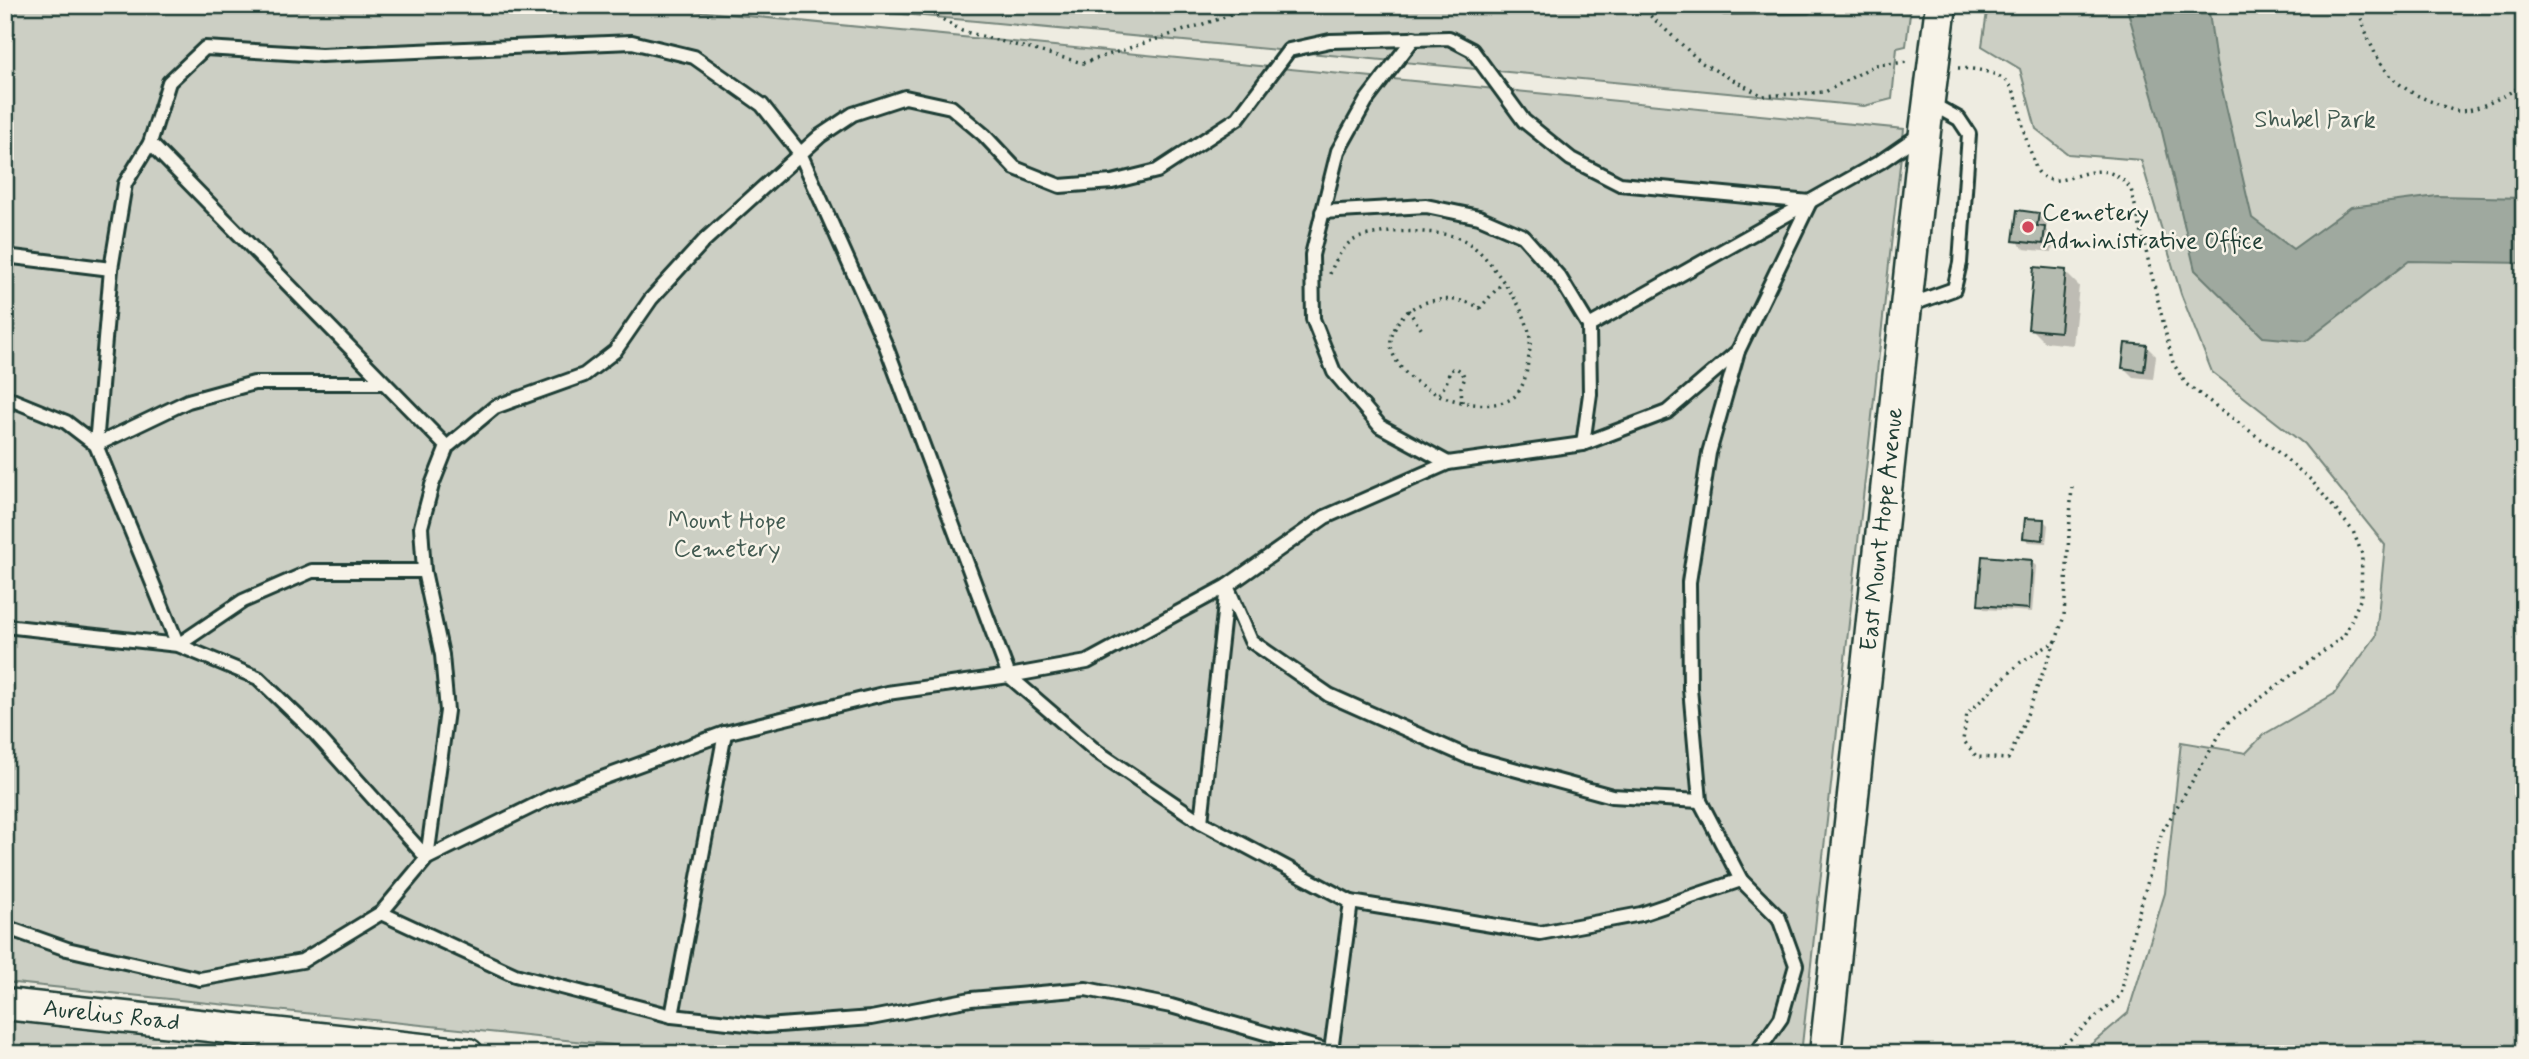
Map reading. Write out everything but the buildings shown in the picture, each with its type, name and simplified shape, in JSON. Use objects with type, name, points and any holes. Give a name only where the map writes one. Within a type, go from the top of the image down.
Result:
[{"type":"street","name":"East Mount Hope Avenue","points":[[1825,1054],[1941,5]]},
{"type":"street","name":"Aurelius Road","points":[[5,1004],[468,1054]]},
{"type":"lane","points":[[1414,38],[1366,101],[1338,150],[1312,255],[1313,319],[1334,372],[1380,426],[1448,463]]},
{"type":"lane","points":[[427,858],[447,711],[442,655],[424,570],[421,527],[432,485],[447,447],[495,407],[584,375],[615,351],[651,299],[705,240],[800,153],[853,114],[905,97],[951,107],[984,135],[1015,168],[1060,187],[1112,182],[1157,171],[1238,118],[1289,50],[1330,41],[1449,38],[1472,50],[1524,121],[1572,159],[1620,184],[1810,202]]},
{"type":"lane","points":[[178,645],[96,445],[111,269],[125,184],[150,143],[169,82],[205,48],[321,55],[632,42],[694,57],[762,105],[800,153],[886,346],[1009,676],[1096,751],[1201,822],[1351,902],[1540,933],[1641,914],[1741,880]]},
{"type":"lane","points":[[1589,326],[1880,162],[1927,117],[1959,119],[1969,134],[1960,263],[1954,289],[1907,306]]},
{"type":"lane","points":[[150,143],[447,447]]},
{"type":"lane","points":[[1756,1054],[1781,1018],[1796,965],[1779,918],[1741,880],[1700,801],[1690,688],[1689,582],[1709,453],[1738,351],[1810,202]]},
{"type":"lane","points":[[1322,212],[1426,206],[1479,217],[1523,236],[1560,278],[1589,326],[1590,394],[1583,444]]},
{"type":"lane","points":[[5,257],[111,269]]},
{"type":"lane","points":[[5,927],[67,949],[200,979],[302,961],[381,913],[427,858],[553,796],[725,733],[887,693],[1087,662],[1227,586],[1325,517],[1448,463],[1583,444],[1667,412],[1738,351]]},
{"type":"lane","points":[[96,445],[188,401],[254,383],[384,383]]},
{"type":"lane","points":[[5,397],[66,422],[96,445]]},
{"type":"lane","points":[[178,645],[243,601],[312,571],[424,570]]},
{"type":"lane","points":[[1227,586],[1251,641],[1329,695],[1466,756],[1612,796],[1700,801]]},
{"type":"lane","points":[[1201,822],[1227,586]]},
{"type":"lane","points":[[5,626],[178,645],[258,678],[314,732],[427,858]]},
{"type":"lane","points":[[672,1016],[725,733]]},
{"type":"lane","points":[[381,913],[515,975],[672,1016],[766,1026],[871,1018],[971,999],[1086,989],[1171,1006],[1335,1053],[1351,902]]},
{"type":"path","points":[[919,5],[962,31],[1083,63],[1262,5]]},
{"type":"path","points":[[1642,5],[1645,11],[1702,63],[1763,96],[1825,92],[1875,65],[1914,63]]},
{"type":"path","points":[[2357,5],[2377,59],[2395,82],[2420,98],[2457,111],[2484,106],[2524,85]]},
{"type":"path","points":[[1963,68],[1996,74],[2007,82],[2017,96],[2025,138],[2038,172],[2048,179],[2059,180],[2099,170],[2112,173],[2131,189],[2173,363],[2186,384],[2273,448],[2311,480],[2353,531],[2362,554],[2361,598],[2344,636],[2227,724],[2162,832],[2134,929],[2121,995],[2067,1042],[2048,1054]]},
{"type":"path","points":[[1326,283],[1335,260],[1351,242],[1373,234],[1412,232],[1454,236],[1485,255],[1503,282],[1521,310],[1530,339],[1526,377],[1517,395],[1507,401],[1492,404],[1462,402],[1421,387],[1401,370],[1390,338],[1398,321],[1408,310],[1446,299],[1480,308],[1503,282]]},
{"type":"path","points":[[1408,310],[1422,330]]},
{"type":"path","points":[[1439,394],[1446,384],[1450,370],[1456,368],[1465,377],[1461,387],[1462,402]]},
{"type":"path","points":[[2056,640],[2021,662],[1967,714],[1963,740],[1977,757],[2008,760],[2025,725],[2038,679],[2056,640],[2064,616],[2071,485]]},
{"type":"green space","name":"Mount Hope Cemetery","points":[[5,5],[635,5],[1904,129],[1801,1054],[701,1054],[5,982]]},
{"type":"green space","points":[[808,5],[1911,5],[1906,46],[1897,48],[1892,99],[1864,106]]},
{"type":"green space","name":"Shubel Park","points":[[1988,5],[2524,5],[2524,1054],[2080,1054],[2128,1013],[2165,893],[2181,742],[2246,753],[2263,735],[2334,694],[2376,636],[2385,545],[2304,444],[2212,372],[2181,294],[2141,160],[2068,154],[2036,129],[2020,69],[1982,46]]},
{"type":"green space","points":[[5,1004],[468,1054],[5,1054]]},
{"type":"shaded area","points":[[2126,5],[2208,5],[2216,63],[2252,218],[2293,249],[2351,207],[2437,196],[2524,198],[2524,263],[2409,261],[2306,341],[2263,337],[2195,270],[2159,119]]},
{"type":"waterway","points":[[1714,5],[1724,13],[1808,12],[1812,5]]},
{"type":"place","name":"Cemetery Administrative Office","points":[[2028,227]]}]
